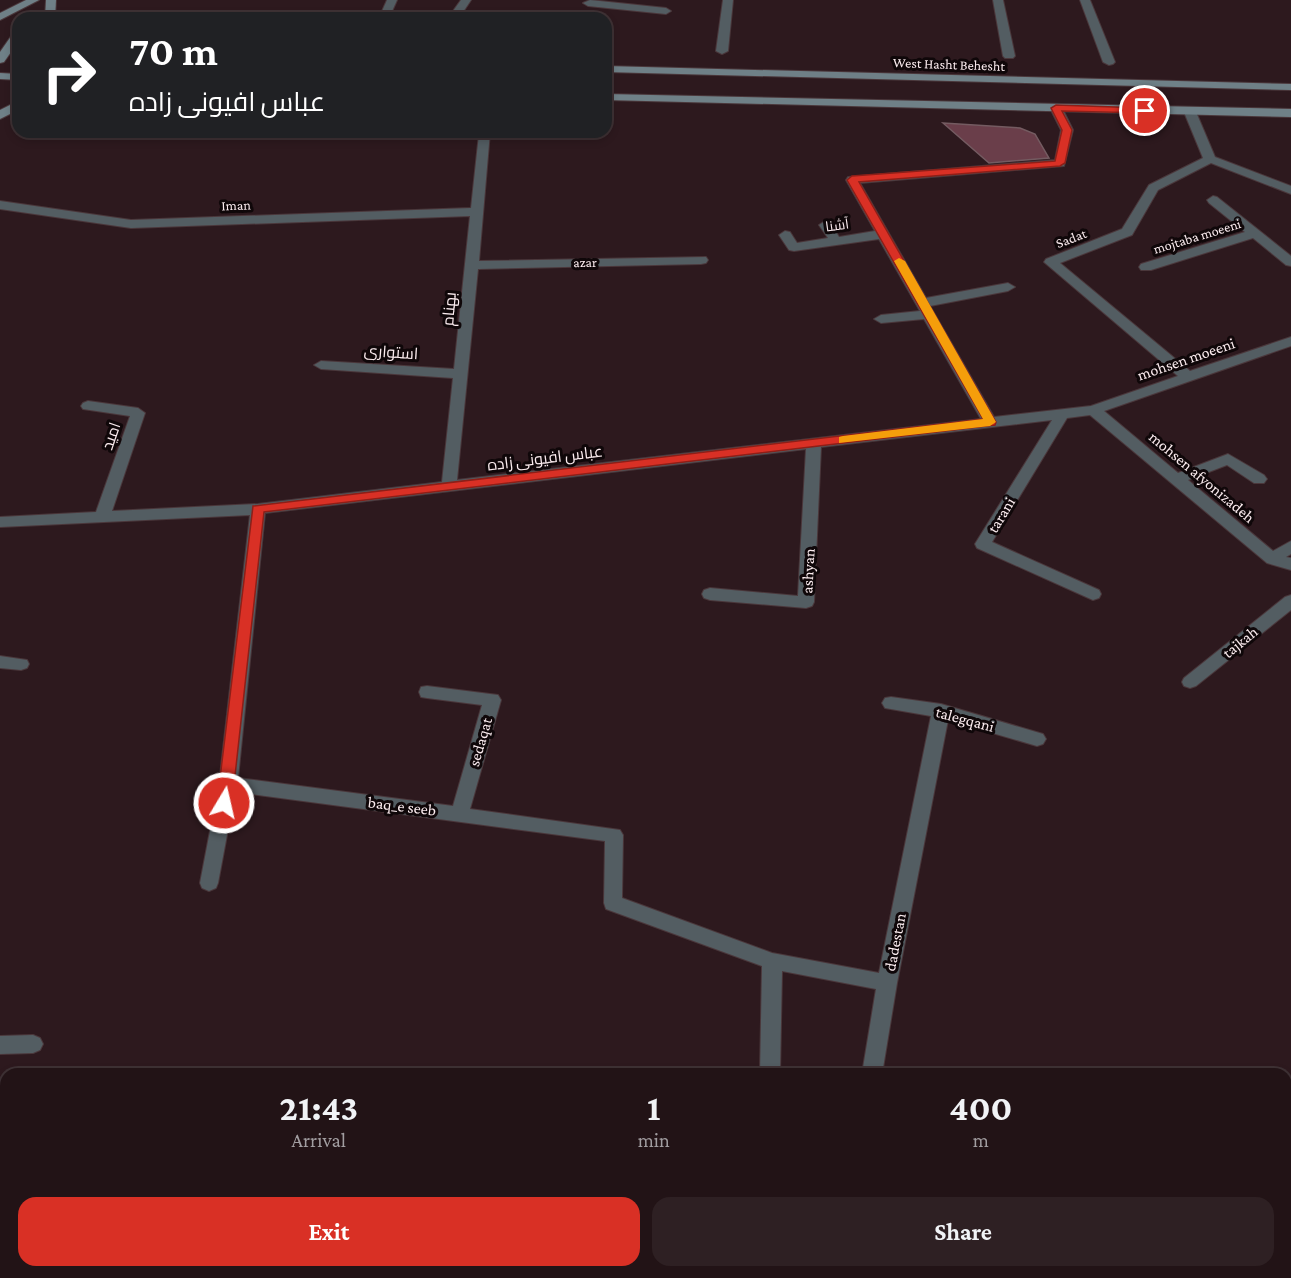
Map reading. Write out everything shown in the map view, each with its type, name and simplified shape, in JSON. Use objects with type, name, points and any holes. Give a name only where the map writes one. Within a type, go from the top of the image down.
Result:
[{"type":"main road","points":[[14,12],[34,0]]},
{"type":"main road","points":[[35,12],[44,0]]},
{"type":"main road","points":[[1,56],[12,42]]},
{"type":"main road","name":"West Hasht Behesht","points":[[612,69],[1291,87]]},
{"type":"main road","points":[[612,97],[1291,113]]},
{"type":"street","points":[[722,51],[728,0]]},
{"type":"street","points":[[998,0],[1010,56]]},
{"type":"street","points":[[1084,0],[1109,62]]},
{"type":"street","points":[[588,3],[614,3],[666,10]]},
{"type":"street","points":[[990,422],[852,180],[1060,163],[1067,130],[1056,108]]},
{"type":"street","points":[[1190,112],[1210,159],[1291,190]]},
{"type":"street","name":"بهنام","points":[[449,488],[484,138]]},
{"type":"street","name":"Sadat","points":[[1188,377],[1051,262],[1127,232],[1153,188],[1210,159]]},
{"type":"street","name":"mojtaba moeeni","points":[[1213,200],[1291,262]]},
{"type":"street","name":"Iman","points":[[0,204],[131,224],[475,212]]},
{"type":"street","points":[[825,225],[836,241]]},
{"type":"street","name":"mojtaba moeeni","points":[[1146,267],[1256,233]]},
{"type":"street","name":"آشنا","points":[[785,235],[794,246],[884,234]]},
{"type":"street","name":"azar","points":[[470,265],[701,260]]},
{"type":"street","points":[[881,319],[1008,287]]},
{"type":"street","name":"mohsen moeeni","points":[[1093,410],[1291,341]]},
{"type":"street","name":"استواری","points":[[321,365],[459,374]]},
{"type":"street","name":"امید","points":[[88,406],[138,413],[102,518]]},
{"type":"street","name":"عباس افیونی زاده","points":[[0,522],[258,509],[1093,410]]},
{"type":"street","name":"mohsen afyonizadeh","points":[[1093,410],[1273,559],[1291,564]]},
{"type":"street","name":"tarani","points":[[1063,413],[983,544],[1093,594]]},
{"type":"street","name":"ashyan","points":[[710,594],[806,602],[814,443]]},
{"type":"street","points":[[1177,479],[1228,459],[1258,479]]},
{"type":"street","points":[[209,883],[228,784],[258,509]]},
{"type":"street","points":[[1273,559],[1291,546]]},
{"type":"street","name":"tajkah","points":[[1190,682],[1291,601]]},
{"type":"street","points":[[0,662],[21,664]]},
{"type":"street","name":"sedaqat","points":[[427,692],[492,700],[459,813]]},
{"type":"street","name":"talegqani","points":[[891,703],[941,711],[1037,739]]},
{"type":"street","name":"dadestan","points":[[772,961],[887,983],[941,711]]},
{"type":"street","name":"baq_e seeb","points":[[228,784],[614,835],[613,903],[772,961]]},
{"type":"street","points":[[770,1068],[772,961]]},
{"type":"street","points":[[873,1068],[887,983]]},
{"type":"street","points":[[0,1045],[33,1044]]},
{"type":"building","points":[[943,123],[1020,128],[1035,134],[1049,158],[989,163]]},
{"type":"slow traffic","points":[[843,440],[990,422],[899,261]]},
{"type":"route","points":[[224,803],[258,509],[990,422],[852,180],[1060,163],[1067,130],[1056,108],[1145,111]]}]
